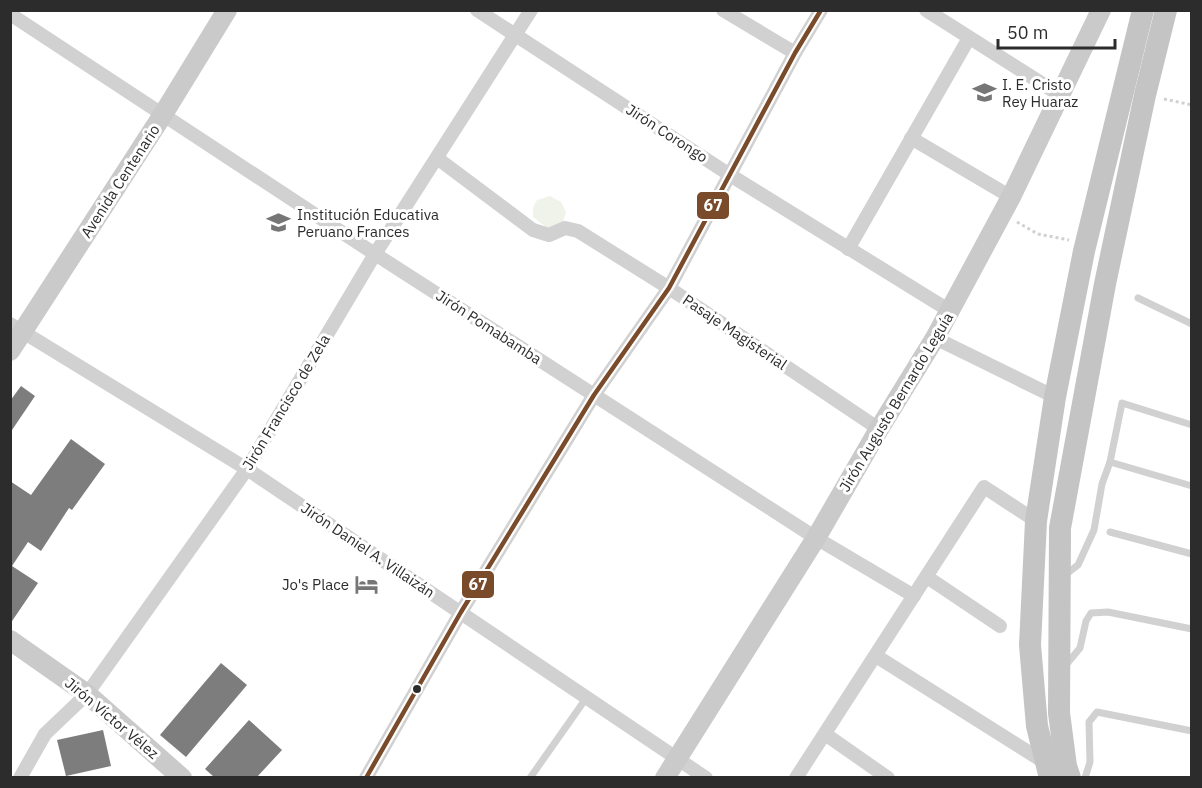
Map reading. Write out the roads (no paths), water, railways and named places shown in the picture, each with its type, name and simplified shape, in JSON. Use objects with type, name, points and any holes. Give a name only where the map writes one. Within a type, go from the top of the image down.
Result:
[{"type":"main road","name":"Avenida Centenario","points":[[10,351],[17,328],[162,116],[228,10]]},
{"type":"main road","name":"Jirón Augusto Bernardo Leguía","points":[[665,777],[816,538],[935,338],[1006,205],[1101,10]]},
{"type":"main road","points":[[1063,773],[1037,726],[1029,645],[1036,521],[1055,397],[1086,244],[1143,10]]},
{"type":"main road","points":[[1063,773],[1059,713],[1060,528],[1105,284],[1145,95],[1166,10]]},
{"type":"main road","name":"Jirón Víctor Vélez","points":[[10,640],[87,694],[182,777]]},
{"type":"street","name":"Jirón Corongo","points":[[477,10],[730,175],[950,311]]},
{"type":"street","name":"Jirón Francisco de Zela","points":[[20,777],[45,735],[87,694],[247,469],[375,254],[531,10]]},
{"type":"street","points":[[723,10],[795,53]]},
{"type":"street","points":[[366,777],[460,612],[594,395],[669,288],[795,53],[821,10]]},
{"type":"street","points":[[926,10],[1060,95]]},
{"type":"street","name":"Jirón Pomabamba","points":[[10,14],[162,116],[816,538],[914,596]]},
{"type":"street","points":[[848,249],[969,38]]},
{"type":"street","points":[[911,138],[1006,205]]},
{"type":"street","name":"Pasaje Magisterial","points":[[436,158],[533,230],[549,235],[565,228],[578,231],[669,288],[879,429]]},
{"type":"street","name":"Jirón Daniel A. Villaizán","points":[[17,328],[247,469],[706,777]]},
{"type":"street","points":[[935,338],[1055,397]]},
{"type":"street","points":[[796,777],[984,487],[1036,521]]},
{"type":"street","points":[[927,577],[1000,626]]},
{"type":"street","points":[[876,656],[1063,773]]},
{"type":"street","points":[[825,734],[888,777]]},
{"type":"lane","points":[[1138,298],[1191,324]]},
{"type":"lane","points":[[1059,580],[1078,566],[1094,530],[1102,484],[1110,462],[1122,403],[1191,424]]},
{"type":"lane","points":[[1110,462],[1191,486]]},
{"type":"lane","points":[[1110,532],[1191,554]]},
{"type":"lane","points":[[1059,673],[1080,648],[1086,621],[1091,613],[1108,612],[1191,629]]},
{"type":"lane","points":[[530,777],[587,697]]},
{"type":"lane","points":[[1063,773],[1090,762],[1089,722],[1097,712],[1191,731]]},
{"type":"place","name":"I. E. Cristo Rey Huaraz","points":[[984,93]]},
{"type":"place","name":"Institución Educativa Peruano Frances","points":[[279,223]]},
{"type":"place","name":"Jo's Place","points":[[367,584]]}]
